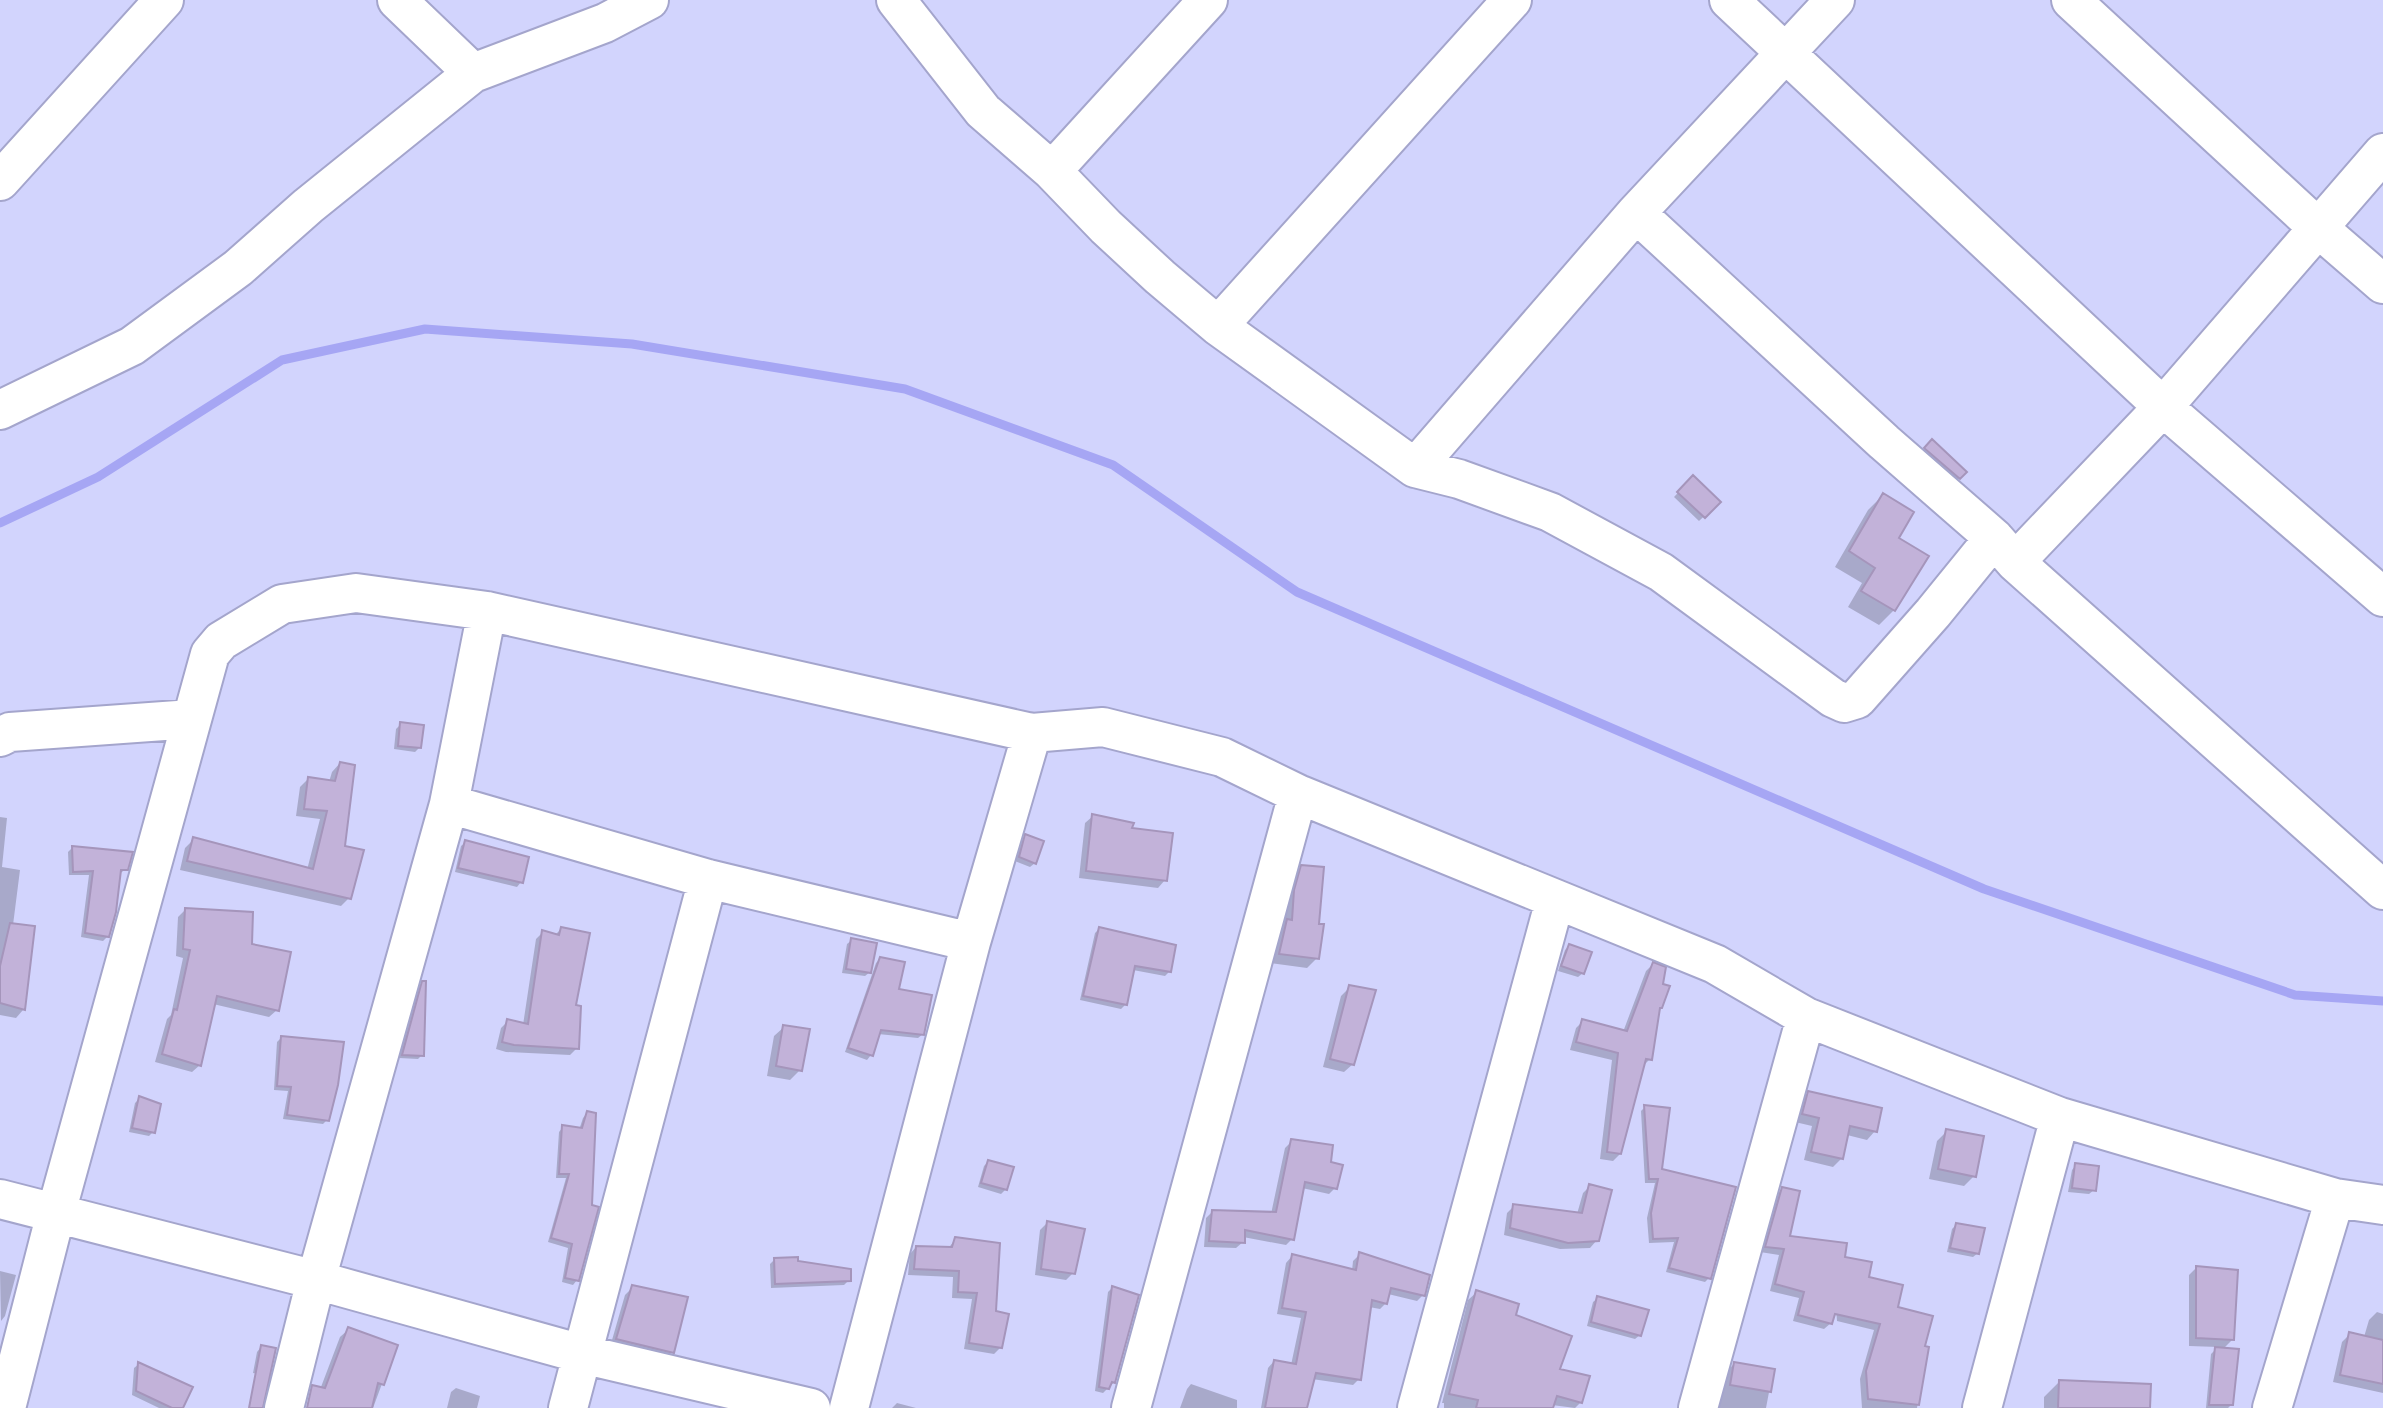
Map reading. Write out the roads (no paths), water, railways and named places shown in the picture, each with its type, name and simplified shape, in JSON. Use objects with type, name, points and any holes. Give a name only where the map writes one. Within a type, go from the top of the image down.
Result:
[{"type":"street","points":[[397,0],[473,73]]},
{"type":"street","points":[[0,410],[132,346],[238,268],[308,206],[473,73],[606,23],[649,0]]},
{"type":"street","points":[[896,0],[984,111],[1052,172],[1160,277],[1218,326],[1416,468],[1459,479],[1550,512],[1661,572],[1833,698],[1844,703],[1857,699],[1933,613],[2162,407],[2383,153]]},
{"type":"street","points":[[1052,172],[1208,0]]},
{"type":"street","points":[[1218,326],[1512,0]]},
{"type":"street","points":[[1729,0],[2162,407],[2383,597]]},
{"type":"street","points":[[1416,468],[1636,213],[1835,0]]},
{"type":"street","points":[[2071,0],[2317,227],[2383,284]]},
{"type":"street","points":[[0,181],[157,3]]},
{"type":"street","points":[[1636,213],[1884,442],[2383,890]]},
{"type":"street","points":[[6,1408],[56,1213],[210,654],[221,641],[282,604],[356,593],[487,611],[1032,733],[1103,727],[1222,757],[1298,794],[1715,964],[1806,1017],[2060,1117],[2335,1198],[2383,1205]]},
{"type":"street","points":[[284,1408],[316,1280],[449,804],[487,611]]},
{"type":"street","points":[[0,737],[10,732],[192,719]]},
{"type":"street","points":[[849,1408],[971,942],[1032,733]]},
{"type":"street","points":[[1131,1408],[1298,794]]},
{"type":"street","points":[[449,804],[708,879],[971,942]]},
{"type":"street","points":[[568,1408],[708,879]]},
{"type":"street","points":[[1417,1408],[1555,900]]},
{"type":"street","points":[[1698,1408],[1806,1017]]},
{"type":"street","points":[[1982,1408],[2060,1117]]},
{"type":"street","points":[[2272,1408],[2335,1198]]},
{"type":"street","points":[[0,1199],[316,1280],[582,1354],[811,1408]]},
{"type":"waterway","points":[[0,523],[98,477],[282,360],[425,329],[632,344],[905,389],[1113,465],[1297,592],[1984,889],[2295,995],[2383,1001]]}]
